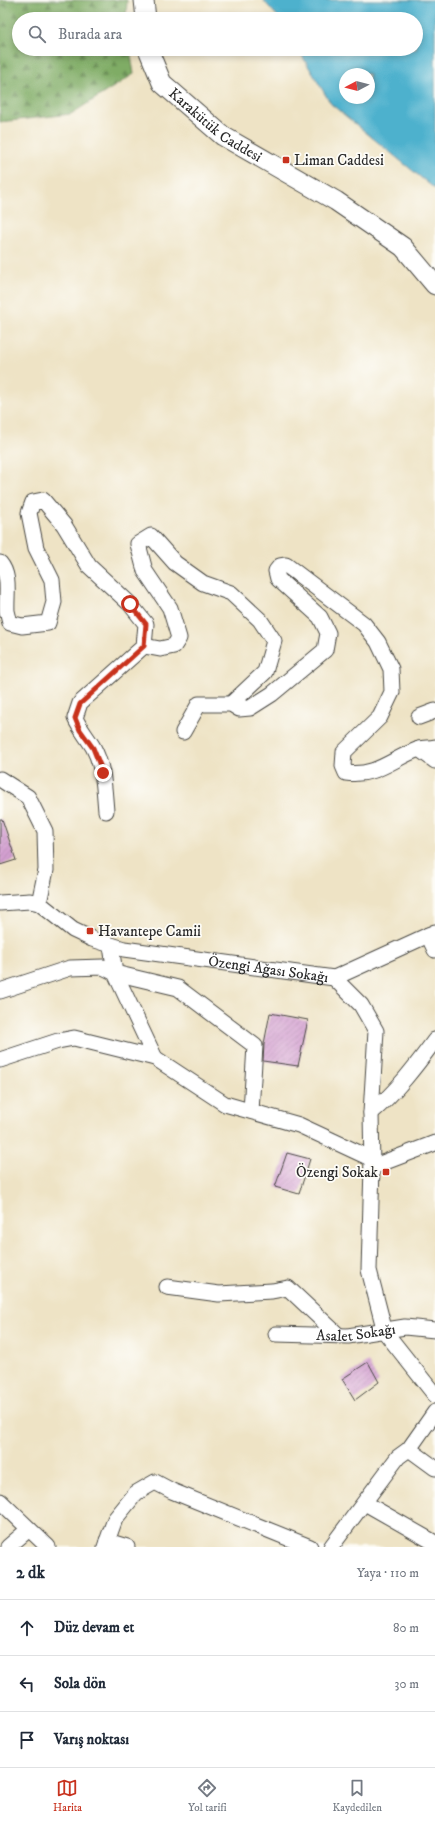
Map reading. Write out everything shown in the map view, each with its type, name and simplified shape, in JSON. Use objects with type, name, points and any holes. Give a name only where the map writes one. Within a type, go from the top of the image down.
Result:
[{"type":"main road","points":[[144,0],[145,12]]},
{"type":"main road","name":"Karakütük Caddesi","points":[[151,56],[162,83],[223,136],[336,201],[403,247],[435,285]]},
{"type":"street","points":[[0,563],[3,567],[8,590],[7,611],[10,623],[22,626],[48,623],[54,602],[52,580],[36,548],[29,513],[33,502],[43,500],[64,525],[89,566],[130,604],[146,624],[144,646],[80,704],[75,718],[80,730],[93,748],[103,773],[106,811]]},
{"type":"street","points":[[144,646],[160,649],[174,646],[179,638],[170,608],[144,572],[141,564],[138,544],[151,536],[175,563],[203,583],[231,593],[260,620],[274,641],[265,672],[231,704]]},
{"type":"street","points":[[183,732],[199,704],[231,704],[239,709],[250,708],[272,694],[325,650],[328,633],[320,617],[278,579],[276,571],[280,566],[286,565],[364,624],[378,642],[391,669],[392,692],[380,717],[344,752],[343,766],[346,772],[359,774],[388,765],[419,749],[435,747]]},
{"type":"street","points":[[419,717],[435,711]]},
{"type":"street","points":[[419,749],[435,761]]},
{"type":"street","points":[[0,779],[28,797],[45,831],[46,870],[39,903],[30,901],[0,903]]},
{"type":"street","name":"Özengi Ağası Sokağı","points":[[39,903],[73,930],[111,946],[200,960],[334,978],[361,1005],[376,1031],[371,1113],[372,1163],[369,1270],[385,1332]]},
{"type":"street","points":[[334,978],[432,934],[435,950]]},
{"type":"street","points":[[111,946],[115,973],[155,1058]]},
{"type":"street","points":[[0,991],[70,968],[103,967],[115,973],[178,988],[256,1046],[251,1111]]},
{"type":"street","points":[[0,1060],[58,1041],[74,1038],[155,1058],[225,1104],[299,1125],[372,1163],[435,1143]]},
{"type":"street","points":[[371,1113],[383,1103],[412,1072],[435,1040]]},
{"type":"street","points":[[167,1287],[219,1294],[272,1291],[288,1288],[339,1336]]},
{"type":"street","name":"Asalet Sokağı","points":[[276,1334],[339,1336],[385,1332],[406,1327],[435,1330]]},
{"type":"street","points":[[385,1332],[435,1395]]},
{"type":"street","points":[[331,1547],[398,1457],[409,1449],[435,1412]]},
{"type":"street","points":[[409,1449],[435,1468]]},
{"type":"street","points":[[127,1547],[106,1544],[115,1519],[136,1493],[155,1482],[172,1491],[310,1547]]},
{"type":"street","points":[[0,1501],[48,1547]]},
{"type":"street","points":[[365,1503],[435,1543]]},
{"type":"street","points":[[8,1547],[29,1529]]},
{"type":"green space","points":[[0,0],[127,0],[126,12],[12,12],[12,56],[131,56],[134,74],[71,114],[0,122]]},
{"type":"water","points":[[263,0],[435,0],[435,189],[331,104],[302,56],[423,56],[423,12],[274,12]]},
{"type":"building","points":[[0,819],[2,819],[16,860],[0,865]]},
{"type":"building","points":[[270,1013],[308,1020],[298,1066],[263,1061],[264,1044]]},
{"type":"building","points":[[287,1153],[310,1159],[299,1194],[275,1187]]},
{"type":"building","points":[[368,1362],[379,1382],[355,1400],[342,1379]]},
{"type":"place","name":"Liman Caddesi","points":[[286,160]]},
{"type":"place","name":"Havantepe Camii","points":[[90,931]]},
{"type":"place","name":"Özengi Sokak","points":[[386,1172]]},
{"type":"route","points":[[103,773],[93,748],[80,730],[75,718],[80,704],[144,646],[146,624],[130,604]]}]
